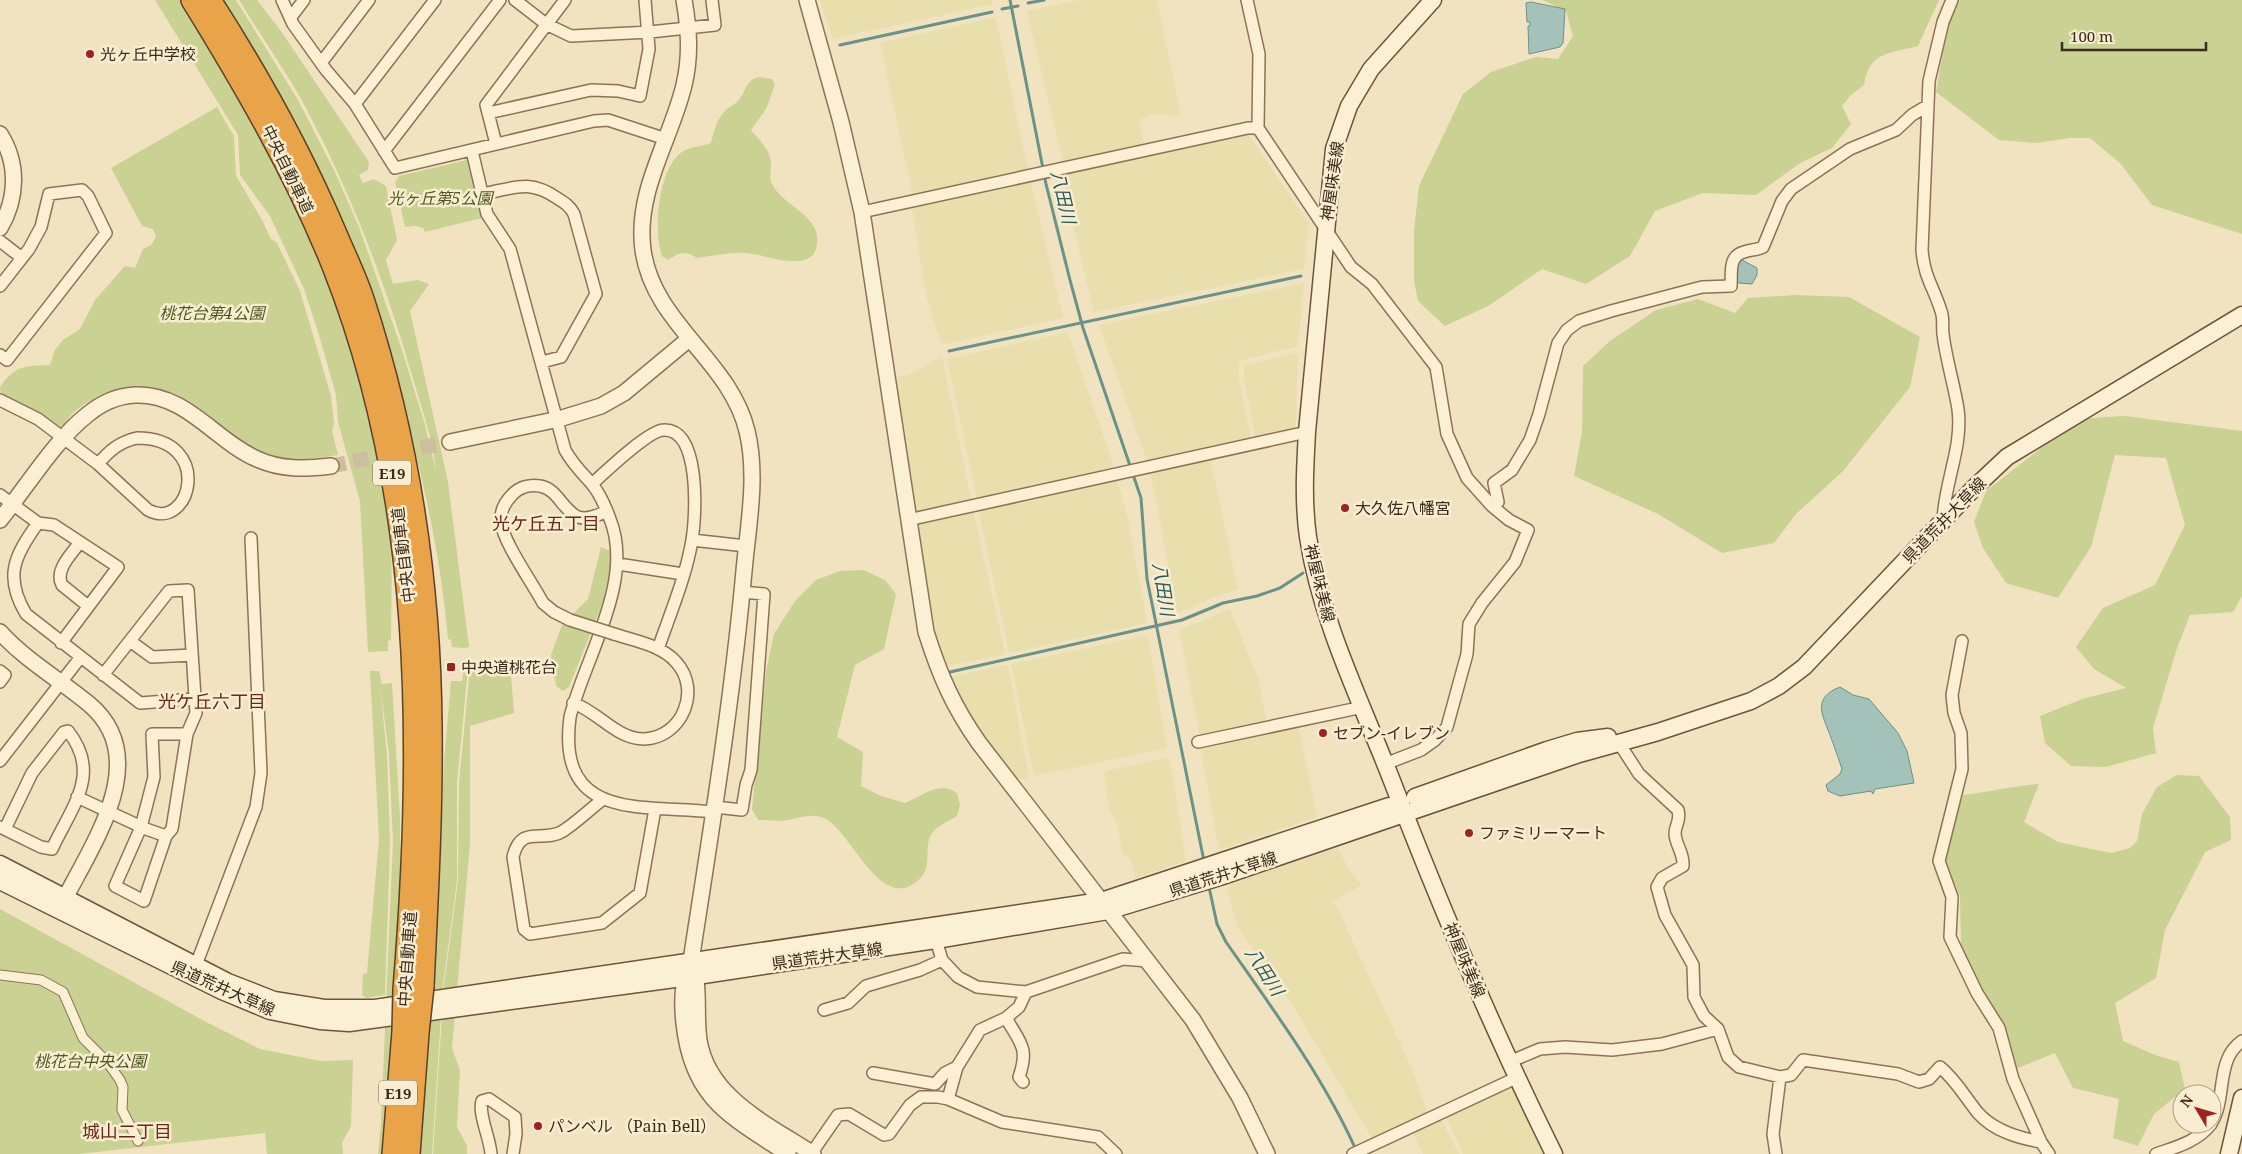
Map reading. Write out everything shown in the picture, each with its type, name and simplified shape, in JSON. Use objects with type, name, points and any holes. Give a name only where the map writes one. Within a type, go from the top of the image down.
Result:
[{"type":"highway","name":"中央自動車道","points":[[192,0],[278,146],[330,259],[361,347],[391,469],[403,542],[409,608],[415,724],[412,901],[414,987]]},
{"type":"highway","name":"中央自動車道","points":[[210,0],[266,92],[315,186],[362,297],[394,407],[406,464],[418,541],[425,606],[431,725],[430,825],[410,1033],[393,1154]]},
{"type":"highway","name":"中央自動車道","points":[[409,1154],[410,1033]]},
{"type":"main road","name":"神屋味美線","points":[[1433,0],[1371,69],[1348,106],[1334,149],[1307,432],[1304,473],[1306,513],[1312,556],[1324,605],[1363,708],[1402,807],[1509,1062],[1554,1154]]},
{"type":"main road","name":"県道荒井大草線","points":[[1402,807],[1658,732],[1751,701],[1779,686],[1804,667],[1943,521],[2007,457],[2242,315]]},
{"type":"main road","name":"県道荒井大草線","points":[[0,864],[62,903],[222,992],[270,1011],[320,1021],[374,1021],[1104,906],[1402,807],[1577,741],[1658,732]]},
{"type":"main road","name":"県道荒井大草線","points":[[0,881],[62,903],[196,965],[228,982],[274,1000],[298,1005],[349,1010],[375,1008],[691,972]]},
{"type":"main road","points":[[2229,1154],[2242,1098]]},
{"type":"street","points":[[282,0],[290,17],[321,63],[355,104],[395,168],[594,121],[608,120],[666,139]]},
{"type":"street","points":[[290,17],[304,0]]},
{"type":"street","points":[[321,63],[369,0]]},
{"type":"street","points":[[355,104],[435,0]]},
{"type":"street","points":[[384,151],[500,0]]},
{"type":"street","points":[[515,0],[546,24],[571,36],[650,32],[715,25],[712,0]]},
{"type":"street","points":[[496,144],[486,105],[565,0]]},
{"type":"street","points":[[488,113],[591,90],[611,90],[640,96],[648,65],[650,32],[645,0]]},
{"type":"street","points":[[684,0],[688,28],[688,62],[684,83],[645,202],[643,251],[654,289],[662,304],[720,375],[738,403],[747,432],[752,464],[737,643],[684,1018],[686,1044],[698,1078],[714,1101],[725,1111],[788,1154]]},
{"type":"street","points":[[807,0],[841,122],[862,212],[926,632],[948,695],[979,743],[1193,1020],[1240,1098],[1267,1154]]},
{"type":"street","points":[[1247,0],[1259,54],[1258,128],[1351,267],[1372,284],[1436,367],[1447,434],[1467,478],[1492,506],[1509,520],[1528,530],[1515,562],[1482,603],[1469,624],[1467,654],[1447,727],[1435,740],[1420,750],[1385,764]]},
{"type":"street","points":[[1943,521],[1943,505],[1953,469],[1958,441],[1958,410],[1942,332],[1942,313],[1923,270],[1922,250],[1929,81],[1943,22],[1952,0]]},
{"type":"street","points":[[1492,506],[1498,502],[1494,483],[1512,470],[1530,440],[1540,414],[1558,343],[1567,330],[1579,321],[1611,311],[1702,287],[1731,286],[1732,262],[1735,257],[1742,252],[1763,247],[1782,201],[1791,189],[1850,149],[1896,130],[1912,115],[1927,106]]},
{"type":"street","points":[[862,212],[1248,128],[1258,128]]},
{"type":"street","points":[[0,134],[10,155],[14,180],[10,206],[0,228]]},
{"type":"street","points":[[472,151],[487,214],[510,249],[559,419],[560,430],[570,459],[592,484],[607,511],[616,540],[618,564],[609,606],[573,703],[568,734],[572,761],[584,785],[602,800],[627,807],[742,810],[746,785],[751,770],[764,594],[742,592]]},
{"type":"street","points":[[483,194],[525,185],[537,186],[570,206],[574,214],[596,294],[562,357],[542,362]]},
{"type":"street","points":[[0,286],[22,258],[41,227],[49,194],[82,190],[88,196],[106,234],[7,360],[0,355]]},
{"type":"street","points":[[0,241],[22,258]]},
{"type":"street","points":[[450,442],[587,412],[612,400],[689,339]]},
{"type":"street","points":[[0,520],[79,421],[99,406],[122,397],[145,395],[161,398],[180,405],[236,448],[266,462],[294,468],[331,466]]},
{"type":"street","points":[[0,400],[38,419],[98,464],[154,513],[170,512],[180,505],[188,487],[188,468],[184,459],[168,445],[158,440],[137,438],[126,440],[111,449],[98,464]]},
{"type":"street","points":[[592,484],[648,435],[663,430],[673,432],[685,441],[692,459],[692,540],[683,574],[658,649]]},
{"type":"street","points":[[908,520],[1307,432]]},
{"type":"street","points":[[573,703],[593,712],[623,735],[644,739],[664,734],[672,729],[685,710],[687,684],[677,663],[658,649],[570,620],[543,604],[503,532],[501,515],[504,506],[515,491],[522,487],[540,486],[556,495],[569,511],[578,516],[587,518],[607,511]]},
{"type":"street","points":[[0,495],[38,523],[54,525],[118,567],[61,643]]},
{"type":"street","points":[[38,523],[23,543],[15,561],[13,578],[20,604],[26,614],[140,703],[195,699]]},
{"type":"street","points":[[196,965],[256,807],[261,773],[251,538]]},
{"type":"street","points":[[692,540],[746,546]]},
{"type":"street","points":[[80,542],[59,573],[62,585],[88,606]]},
{"type":"street","points":[[618,564],[683,574]]},
{"type":"street","points":[[104,675],[169,591],[188,590],[196,714],[187,734],[172,828],[166,836],[144,901],[115,886],[141,827],[154,777],[152,734],[187,734]]},
{"type":"street","points":[[0,632],[99,714],[115,742],[118,769],[114,796],[108,812],[62,903]]},
{"type":"street","points":[[130,641],[152,657],[192,656]]},
{"type":"street","points":[[1962,641],[1952,695],[1954,713],[1961,733],[1962,769],[1939,861],[1952,897],[1950,937],[1974,986],[1998,1028],[2013,1079],[2041,1142],[2049,1154]]},
{"type":"street","points":[[0,761],[80,658]]},
{"type":"street","points":[[0,671],[5,675],[0,682]]},
{"type":"street","points":[[1198,742],[1363,708]]},
{"type":"street","points":[[68,730],[78,743],[85,772],[77,797],[52,849],[41,847],[2,828],[32,773],[64,732],[68,730]]},
{"type":"street","points":[[1619,742],[1639,774],[1678,810],[1680,818],[1675,836],[1684,856],[1683,866],[1662,878],[1657,887],[1665,915],[1693,965],[1694,997],[1704,1016],[1718,1029],[1728,1058],[1732,1063],[1739,1068],[1780,1077],[1791,1075],[1803,1060],[1831,1066],[1898,1074],[1919,1082],[1929,1079],[1940,1067],[1950,1075],[1979,1114],[1992,1124],[2014,1138],[2041,1142]]},
{"type":"street","points":[[77,797],[141,827],[166,836]]},
{"type":"street","points":[[602,800],[561,833],[525,837],[516,846],[513,857],[524,929],[530,934],[602,923],[640,893],[655,809]]},
{"type":"street","points":[[934,933],[942,960],[958,977],[977,987],[1026,992],[1123,959],[1148,961]]},
{"type":"street","points":[[824,1010],[848,1003],[866,986],[901,976],[942,960]]},
{"type":"street","points":[[691,972],[699,1042],[709,1070],[716,1081],[739,1105],[812,1154],[838,1114],[849,1114],[884,1135],[889,1134],[910,1105],[921,1098],[948,1099],[1002,1122],[1098,1137],[1116,1154]]},
{"type":"street","points":[[0,975],[41,980],[63,992],[83,1038],[108,1062],[120,1080],[123,1087],[122,1110],[138,1141]]},
{"type":"street","points":[[948,1099],[957,1067],[980,1030],[1006,1018],[1019,1007],[1026,992]]},
{"type":"street","points":[[1006,1018],[1021,1044],[1025,1059],[1019,1078],[1023,1082]]},
{"type":"street","points":[[1509,1062],[1540,1049],[1565,1047],[1612,1050],[1654,1045],[1718,1029]]},
{"type":"street","points":[[2221,1084],[2229,1057],[2242,1041]]},
{"type":"street","points":[[873,1073],[935,1084],[945,1073],[957,1067]]},
{"type":"street","points":[[1776,1154],[1773,1134],[1780,1077]]},
{"type":"street","points":[[1353,1154],[1516,1078]]},
{"type":"street","points":[[491,1154],[488,1133],[480,1108],[482,1101],[489,1099],[515,1116],[516,1134],[513,1154]]},
{"type":"street","points":[[2156,1154],[2189,1142],[2202,1134]]},
{"type":"shaded area","points":[[820,0],[992,0],[993,4],[833,39]]},
{"type":"shaded area","points":[[1079,0],[1157,0],[1181,116],[1155,114],[1139,120],[1145,147],[1063,163],[1027,11]]},
{"type":"shaded area","points":[[996,18],[1028,170],[913,196],[880,43]]},
{"type":"shaded area","points":[[1247,133],[1309,223],[1304,269],[1094,312],[1070,213],[1064,176],[1068,171]]},
{"type":"shaded area","points":[[1024,179],[1031,183],[1063,318],[941,345],[926,295],[912,207]]},
{"type":"shaded area","points":[[1304,283],[1298,346],[1239,361],[1239,379],[1251,439],[1147,461],[1099,325]]},
{"type":"shaded area","points":[[1068,332],[1114,467],[977,499],[947,359]]},
{"type":"shaded area","points":[[1296,353],[1298,355],[1296,431],[1256,439],[1244,379],[1244,365]]},
{"type":"shaded area","points":[[942,356],[971,500],[914,512],[895,377],[909,375]]},
{"type":"shaded area","points":[[1210,457],[1238,590],[1214,597],[1179,613],[1176,611],[1156,498],[1149,470]]},
{"type":"shaded area","points":[[1117,479],[1128,519],[1147,623],[1009,653],[978,508]]},
{"type":"shaded area","points":[[973,510],[1005,652],[1003,655],[946,666],[935,636],[916,522]]},
{"type":"shaded area","points":[[1230,609],[1258,678],[1267,725],[1200,738],[1180,634],[1182,629]]},
{"type":"shaded area","points":[[1148,635],[1167,748],[1034,776],[1011,664]]},
{"type":"shaded area","points":[[1005,665],[1008,666],[1029,777],[1018,780],[973,723],[951,677]]},
{"type":"shaded area","points":[[1296,724],[1299,728],[1317,817],[1219,850],[1200,747]]},
{"type":"shaded area","points":[[1166,758],[1170,760],[1186,861],[1136,878],[1130,858],[1122,854],[1118,826],[1109,807],[1104,774],[1106,771]]},
{"type":"shaded area","points":[[1337,848],[1351,872],[1361,884],[1360,887],[1331,901],[1335,903],[1411,1067],[1429,1115],[1373,1140],[1293,1006],[1238,928],[1227,889],[1230,884]]},
{"type":"shaded area","points":[[1510,1087],[1514,1087],[1548,1154],[1463,1154],[1446,1116]]},
{"type":"shaded area","points":[[1441,1119],[1459,1154],[1423,1154],[1413,1133]]},
{"type":"green space","points":[[155,0],[183,0],[276,161],[325,267],[354,356],[366,402],[384,493],[390,538],[391,564],[391,640],[388,641],[388,651],[368,652],[360,501],[338,422],[336,395],[304,289],[270,216],[240,175],[238,135]]},
{"type":"green space","points":[[222,0],[236,0],[298,100],[334,170],[359,227],[402,350],[425,425],[436,471],[429,434],[400,337],[364,233],[334,165],[301,99],[239,0],[257,0],[281,31],[369,162],[368,170],[359,175],[363,183],[374,179],[386,186],[397,240],[386,260],[393,284],[418,280],[429,284],[410,311],[448,482],[469,647],[452,647],[451,640],[448,639],[431,521],[403,404]]},
{"type":"green space","points":[[1542,0],[1939,0],[1918,46],[1889,53],[1876,60],[1870,66],[1864,85],[1851,95],[1842,106],[1851,124],[1832,148],[1800,163],[1756,195],[1703,193],[1655,211],[1630,256],[1586,284],[1542,269],[1490,305],[1445,326],[1418,301],[1414,281],[1414,230],[1419,186],[1463,94],[1491,72],[1536,57],[1558,59],[1573,36],[1566,11]]},
{"type":"green space","points":[[1960,0],[2242,0],[2242,234],[2152,205],[2120,163],[2090,138],[2070,138],[2036,143],[1999,140],[1936,92],[1947,29]]},
{"type":"green space","points":[[759,77],[772,79],[775,85],[766,109],[751,130],[764,146],[771,160],[772,184],[781,196],[804,215],[814,227],[817,238],[816,249],[812,256],[804,260],[795,261],[746,253],[697,258],[682,253],[668,260],[662,256],[658,231],[660,201],[667,171],[682,152],[711,143],[720,117],[739,100],[751,81]]},
{"type":"green space","name":"桃花台第4公園","points":[[217,107],[234,136],[236,176],[271,239],[277,243],[300,291],[331,396],[334,424],[332,431],[338,455],[312,459],[296,459],[270,455],[250,446],[233,435],[184,399],[166,391],[145,387],[114,390],[94,398],[71,415],[58,428],[40,415],[1,393],[0,387],[10,374],[21,368],[50,365],[55,350],[63,340],[80,329],[95,300],[125,266],[135,268],[143,249],[151,245],[156,237],[153,229],[142,226],[111,168]]},
{"type":"green space","name":"光ヶ丘第5公園","points":[[467,160],[470,163],[482,218],[425,232],[423,228],[416,226],[405,227],[395,182],[399,176]]},
{"type":"green space","points":[[1796,295],[1849,297],[1920,337],[1910,387],[1843,471],[1796,514],[1774,543],[1722,553],[1658,514],[1574,476],[1582,432],[1583,366],[1610,341],[1656,310],[1698,299],[1735,313],[1748,298]]},
{"type":"green space","points":[[2124,416],[2242,431],[2242,596],[2233,612],[2190,615],[2177,648],[2153,728],[2156,753],[2106,767],[2071,766],[2045,743],[2040,716],[2082,699],[2126,688],[2094,669],[2076,647],[2103,608],[2155,585],[2185,525],[2166,458],[2115,455],[2091,547],[2058,598],[2006,583],[1983,548],[1974,522],[1986,491],[2078,419]]},
{"type":"green space","points":[[601,547],[615,553],[613,577],[569,687],[563,691],[556,686],[551,655],[562,625],[588,599]]},
{"type":"green space","points":[[863,570],[885,580],[896,594],[884,649],[855,665],[837,737],[863,752],[861,786],[881,796],[905,803],[931,790],[951,789],[957,793],[960,805],[957,816],[940,825],[932,833],[929,839],[924,874],[910,886],[898,888],[886,884],[875,875],[845,837],[826,819],[810,816],[781,821],[758,820],[752,809],[766,672],[774,634],[795,601],[816,580],[840,571]]},
{"type":"green space","points":[[494,666],[511,675],[514,713],[470,726],[470,843],[452,1048],[460,1070],[457,1127],[467,1146],[467,1154],[433,1154],[444,985],[458,881],[459,783],[470,668],[491,668]]},
{"type":"green space","points":[[464,668],[468,668],[457,783],[457,881],[443,985],[432,1154],[416,1154],[439,881],[444,762],[451,681],[462,681]]},
{"type":"green space","points":[[370,671],[379,671],[382,684],[392,683],[400,817],[400,897],[397,975],[384,1154],[378,1154],[381,1123],[393,841],[389,754],[380,685],[387,755],[390,842],[385,995],[367,998],[362,995],[363,974],[367,973],[379,839]]},
{"type":"green space","points":[[2177,775],[2199,776],[2230,817],[2231,840],[2205,852],[2165,930],[2156,978],[2115,1003],[2123,1041],[2155,1055],[2179,1062],[2184,1084],[2172,1084],[2172,1099],[2154,1114],[2138,1146],[2113,1138],[2119,1099],[2073,1088],[2055,1053],[2015,1069],[1961,946],[1960,896],[1945,857],[1963,795],[2039,784],[2024,822],[2058,842],[2111,853],[2130,848],[2137,841],[2142,814],[2157,787]]},
{"type":"green space","name":"桃花台中央公園","points":[[0,909],[208,1023],[260,1049],[321,1061],[353,1060],[351,1126],[342,1143],[343,1154],[267,1154],[265,1133],[79,1154],[0,1154]]},
{"type":"water","points":[[1531,2],[1565,9],[1563,43],[1560,47],[1529,54],[1528,26],[1530,26],[1530,22],[1527,22],[1526,3]]},
{"type":"water","points":[[1740,259],[1757,268],[1757,275],[1752,284],[1739,283],[1735,278],[1736,262]]},
{"type":"water","points":[[1840,687],[1853,695],[1869,699],[1898,733],[1907,751],[1914,783],[1875,789],[1873,794],[1871,791],[1840,796],[1828,791],[1826,785],[1840,774],[1842,769],[1821,707],[1822,701],[1826,696],[1831,691]]},
{"type":"waterway","name":"八田川","points":[[1010,0],[1046,184],[1070,280],[1083,328],[1141,498],[1147,579],[1204,861]]},
{"type":"waterway","points":[[1028,3],[1044,0]]},
{"type":"waterway","name":"八田川","points":[[1002,9],[1018,6]]},
{"type":"waterway","points":[[840,45],[992,12]]},
{"type":"waterway","points":[[949,351],[1301,276]]},
{"type":"waterway","points":[[950,672],[1182,620],[1223,603],[1257,596],[1280,588],[1303,573]]},
{"type":"waterway","name":"八田川","points":[[1209,887],[1217,924],[1226,942],[1279,1017],[1312,1069],[1356,1150]]},
{"type":"tunnel","points":[[331,466],[450,442]]},
{"type":"place","name":"光ヶ丘中学校","points":[[90,54]]},
{"type":"place","name":"大久佐八幡宮","points":[[1345,508]]},
{"type":"place","name":"中央道桃花台","points":[[451,667]]},
{"type":"place","name":"セブン-イレブン","points":[[1323,733]]},
{"type":"place","name":"ファミリーマート","points":[[1469,833]]},
{"type":"place","name":"パンベル （Pain Bell）","points":[[538,1126]]},
{"type":"district","name":"光ケ丘五丁目","points":[[546,523]]},
{"type":"district","name":"光ケ丘六丁目","points":[[212,701]]},
{"type":"district","name":"城山二丁目","points":[[127,1131]]}]
